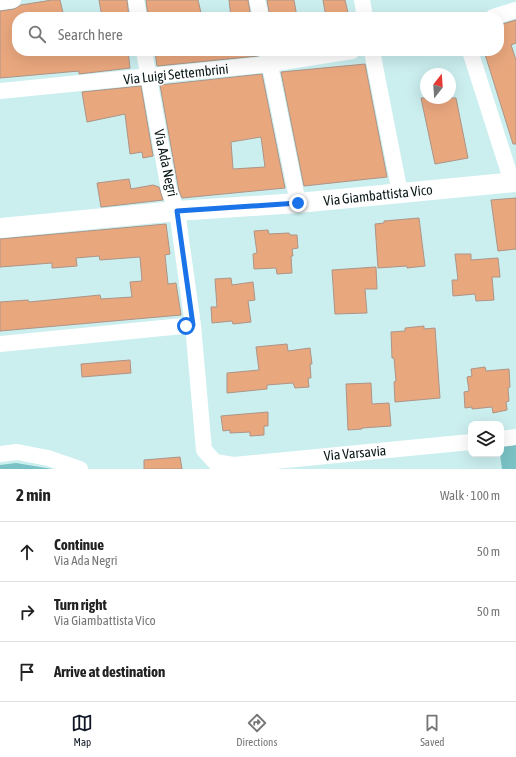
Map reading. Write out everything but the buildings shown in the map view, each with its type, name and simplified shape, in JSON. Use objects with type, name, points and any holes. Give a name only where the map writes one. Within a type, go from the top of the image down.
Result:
[{"type":"street","points":[[0,2],[13,0]]},
{"type":"street","points":[[136,0],[138,12]]},
{"type":"street","points":[[257,0],[260,12]]},
{"type":"street","points":[[362,0],[364,12]]},
{"type":"street","points":[[504,14],[516,10]]},
{"type":"street","name":"Via Ada Negri","points":[[145,56],[169,190],[177,211],[193,325],[204,450],[215,462]]},
{"type":"street","name":"Via Luigi Settembrini","points":[[0,91],[148,77],[269,58],[293,56]]},
{"type":"street","points":[[373,56],[400,193]]},
{"type":"street","points":[[472,56],[514,182]]},
{"type":"street","points":[[269,58],[298,203]]},
{"type":"street","name":"Via Giambattista Vico","points":[[0,228],[177,211],[298,203],[514,182]]},
{"type":"street","points":[[0,344],[193,325]]},
{"type":"street","points":[[504,439],[516,437]]},
{"type":"street","name":"Via Varsavia","points":[[215,462],[234,464],[468,442]]},
{"type":"street","points":[[0,454],[17,452],[48,458],[80,469]]},
{"type":"shaded area","points":[[516,443],[516,469],[502,469],[500,457],[504,457],[504,445]]},
{"type":"shaded area","points":[[16,463],[52,469],[0,469],[0,465]]},
{"type":"route","points":[[186,326],[193,325],[177,211],[298,203]]}]
